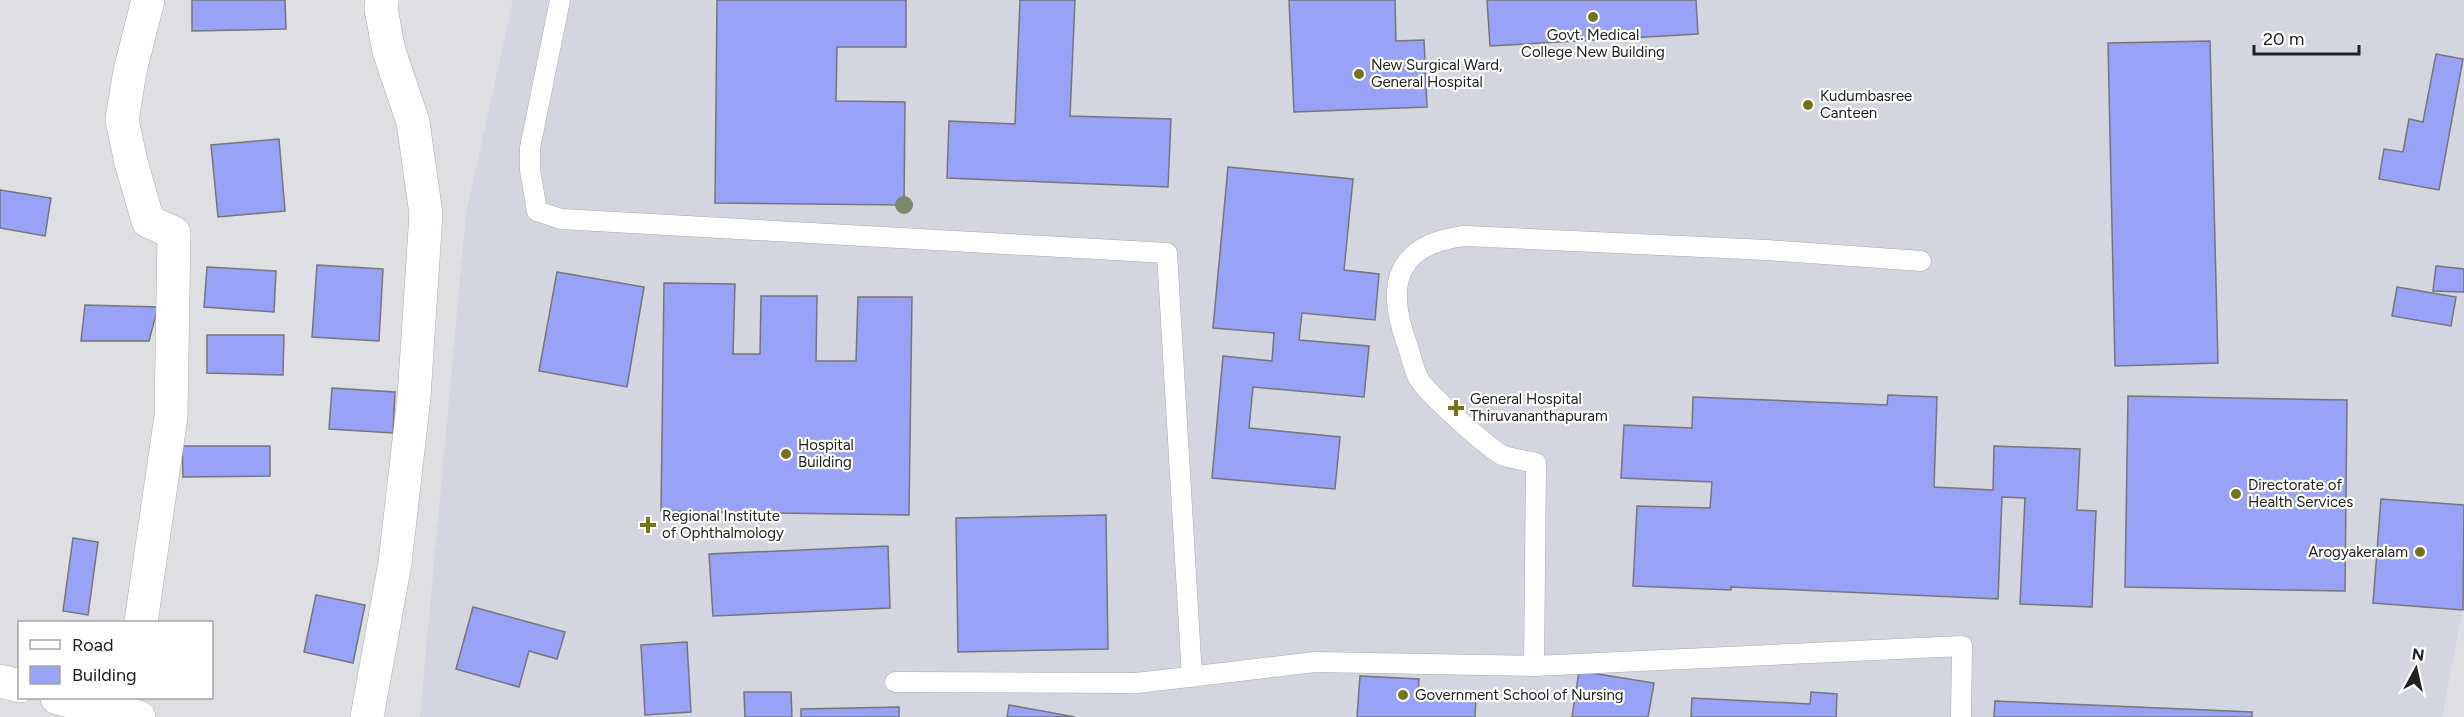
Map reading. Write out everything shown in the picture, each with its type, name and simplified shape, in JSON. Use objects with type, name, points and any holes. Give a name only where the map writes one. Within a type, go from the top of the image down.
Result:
[{"type":"street","points":[[141,621],[171,416],[174,234],[148,221],[122,120],[130,71],[148,0]]},
{"type":"street","points":[[367,717],[395,563],[414,397],[426,214],[413,122],[389,51],[381,9],[382,0]]},
{"type":"street","points":[[0,681],[18,686]]},
{"type":"street","points":[[64,699],[132,709]]},
{"type":"lane","points":[[560,0],[530,148],[530,170],[537,211],[561,219],[1167,253],[1192,677]]},
{"type":"lane","points":[[1534,666],[1536,463],[1502,455],[1460,422],[1419,380],[1395,305],[1398,278],[1417,251],[1440,239],[1465,236],[1767,250],[1921,261]]},
{"type":"lane","points":[[895,682],[1137,683],[1315,662],[1534,666],[1962,646],[1961,717]]},
{"type":"shaded area","name":"General Hospital Thiruvananthapuram","points":[[513,0],[2464,0],[2464,602],[2442,717],[420,717],[466,214]]},
{"type":"building","points":[[192,0],[285,0],[286,29],[192,31]]},
{"type":"building","points":[[717,0],[906,0],[906,47],[837,47],[836,101],[905,102],[904,205],[715,203]]},
{"type":"building","points":[[1020,0],[1075,0],[1070,116],[1171,119],[1168,187],[947,178],[949,121],[1015,124]]},
{"type":"building","name":"New Surgical Ward, General Hospital","points":[[1289,0],[1395,0],[1396,41],[1424,40],[1427,107],[1294,112]]},
{"type":"building","name":"Govt. Medical College New Building","points":[[1487,0],[1696,0],[1698,34],[1490,46]]},
{"type":"building","points":[[2210,41],[2218,363],[2115,366],[2108,43]]},
{"type":"building","points":[[2436,54],[2463,59],[2439,190],[2379,179],[2384,149],[2403,152],[2409,119],[2423,122]]},
{"type":"building","points":[[279,139],[285,211],[218,217],[211,145]]},
{"type":"building","points":[[1228,167],[1353,179],[1344,270],[1379,274],[1375,320],[1302,313],[1299,340],[1369,346],[1364,397],[1253,387],[1249,428],[1340,437],[1335,489],[1212,478],[1223,356],[1272,361],[1274,333],[1213,328]]},
{"type":"building","points":[[0,190],[51,198],[45,236],[0,228]]},
{"type":"building","points":[[317,265],[383,269],[379,341],[312,337]]},
{"type":"building","points":[[2436,266],[2464,269],[2464,292],[2433,291]]},
{"type":"building","points":[[207,267],[276,271],[274,312],[204,307]]},
{"type":"building","points":[[557,272],[644,287],[627,387],[539,371]]},
{"type":"building","name":"Hospital Building","points":[[664,283],[735,284],[733,354],[760,354],[761,296],[817,296],[816,361],[856,361],[858,297],[912,297],[909,515],[661,511]]},
{"type":"building","points":[[2397,287],[2456,297],[2451,326],[2392,316]]},
{"type":"building","points":[[85,305],[158,307],[149,341],[81,341]]},
{"type":"building","points":[[207,335],[284,335],[283,375],[207,373]]},
{"type":"building","points":[[332,388],[395,392],[393,433],[329,429]]},
{"type":"building","points":[[1888,395],[1937,397],[1934,487],[1993,490],[1994,446],[2080,449],[2077,510],[2096,511],[2092,607],[2020,604],[2025,498],[2002,497],[1998,599],[1731,587],[1731,590],[1633,586],[1637,506],[1710,508],[1712,482],[1621,478],[1624,425],[1692,428],[1693,397],[1887,405]]},
{"type":"building","name":"Directorate of Health Services","points":[[2128,396],[2347,400],[2345,591],[2125,587]]},
{"type":"building","points":[[182,446],[270,446],[270,476],[183,477]]},
{"type":"building","name":"Arogyakeralam","points":[[2381,499],[2464,505],[2463,610],[2373,603]]},
{"type":"building","points":[[1106,515],[1108,649],[958,652],[956,518]]},
{"type":"building","points":[[73,538],[98,542],[88,615],[63,611]]},
{"type":"building","points":[[888,546],[890,608],[713,616],[709,554]]},
{"type":"building","points":[[316,595],[365,605],[353,663],[304,652]]},
{"type":"building","points":[[473,607],[565,632],[557,659],[529,651],[519,687],[456,669]]},
{"type":"building","points":[[687,642],[691,712],[645,715],[641,645]]},
{"type":"building","points":[[1579,671],[1654,683],[1648,717],[1572,717]]},
{"type":"building","name":"Government School of Nursing","points":[[1360,676],[1419,679],[1418,694],[1476,697],[1475,717],[1357,717]]},
{"type":"building","points":[[744,692],[791,692],[792,717],[745,717]]},
{"type":"building","points":[[1811,692],[1837,694],[1836,717],[1691,717],[1692,698],[1810,704]]},
{"type":"building","points":[[1995,701],[2252,712],[2252,717],[1994,717]]},
{"type":"building","points":[[1009,705],[1075,717],[1007,717]]},
{"type":"building","points":[[899,707],[899,717],[801,717],[801,709]]},
{"type":"place","name":"Govt. Medical College New Building","points":[[1593,17]]},
{"type":"place","name":"New Surgical Ward, General Hospital","points":[[1359,74]]},
{"type":"place","name":"Kudumbasree Canteen","points":[[1808,105]]},
{"type":"place","name":"General Hospital Thiruvananthapuram","points":[[1456,408]]},
{"type":"place","name":"Hospital Building","points":[[786,454]]},
{"type":"place","name":"Directorate of Health Services","points":[[2236,494]]},
{"type":"place","name":"Regional Institute of Ophthalmology","points":[[648,525]]},
{"type":"place","name":"Arogyakeralam","points":[[2420,552]]},
{"type":"place","name":"Government School of Nursing","points":[[1403,695]]}]
